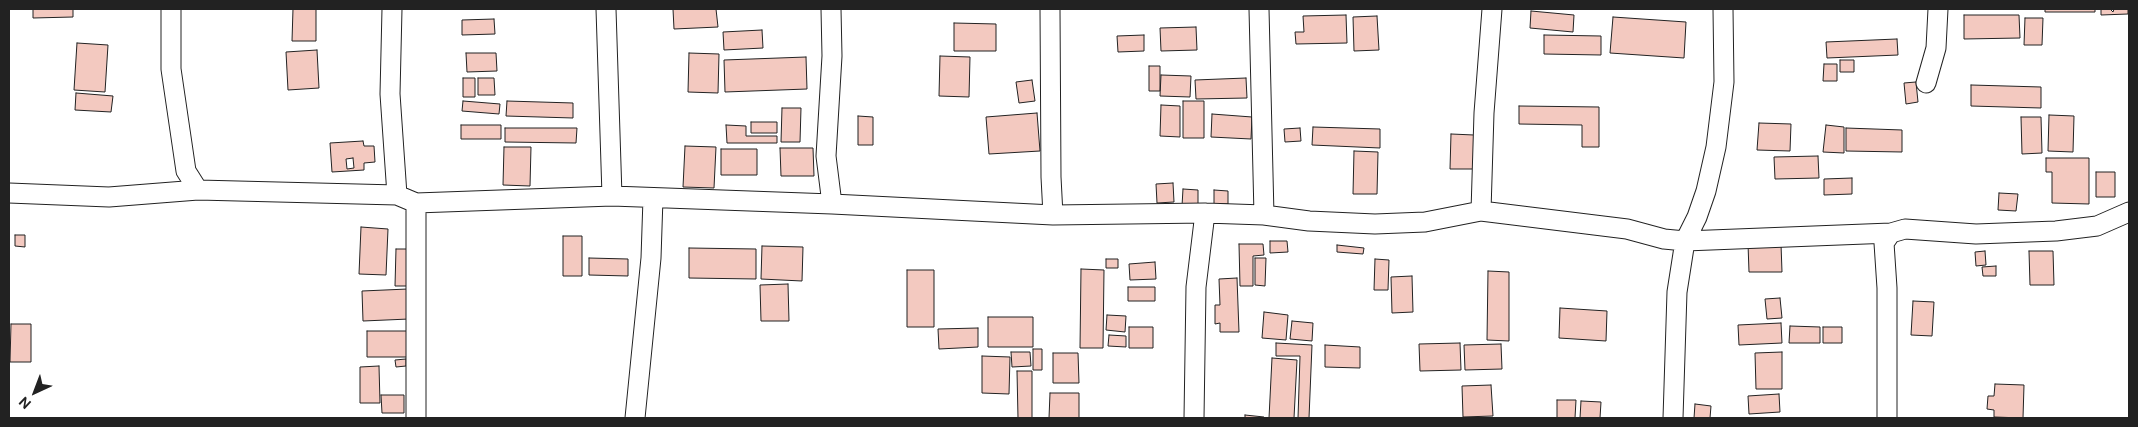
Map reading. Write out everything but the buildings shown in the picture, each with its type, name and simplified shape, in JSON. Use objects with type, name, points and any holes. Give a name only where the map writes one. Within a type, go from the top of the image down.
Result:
[{"type":"street","points":[[171,9],[171,69],[186,171],[198,190]]},
{"type":"street","points":[[392,9],[390,94],[396,195]]},
{"type":"street","points":[[606,9],[612,196]]},
{"type":"street","points":[[831,9],[832,56],[826,156],[832,204]]},
{"type":"street","points":[[1050,9],[1053,215]]},
{"type":"street","points":[[1259,9],[1264,215]]},
{"type":"street","points":[[1481,211],[1484,113],[1492,9]]},
{"type":"street","points":[[1673,418],[1677,292],[1685,241],[1697,217],[1706,191],[1716,147],[1724,82],[1723,9]]},
{"type":"street","points":[[1926,84],[1936,48],[1938,9]]},
{"type":"street","points":[[9,193],[109,197],[198,190],[396,195],[416,203],[612,196],[1053,215],[1205,213],[1264,215],[1309,221],[1375,224],[1425,222],[1481,211],[1627,228],[1664,239],[1685,241],[1892,233],[1905,229],[1976,234],[2056,231],[2097,226],[2129,212]]},
{"type":"street","points":[[635,418],[651,258],[653,198]]},
{"type":"street","points":[[416,203],[416,418]]},
{"type":"street","points":[[1194,418],[1196,287],[1205,213]]},
{"type":"street","points":[[1887,418],[1887,288],[1884,243],[1892,233]]}]
